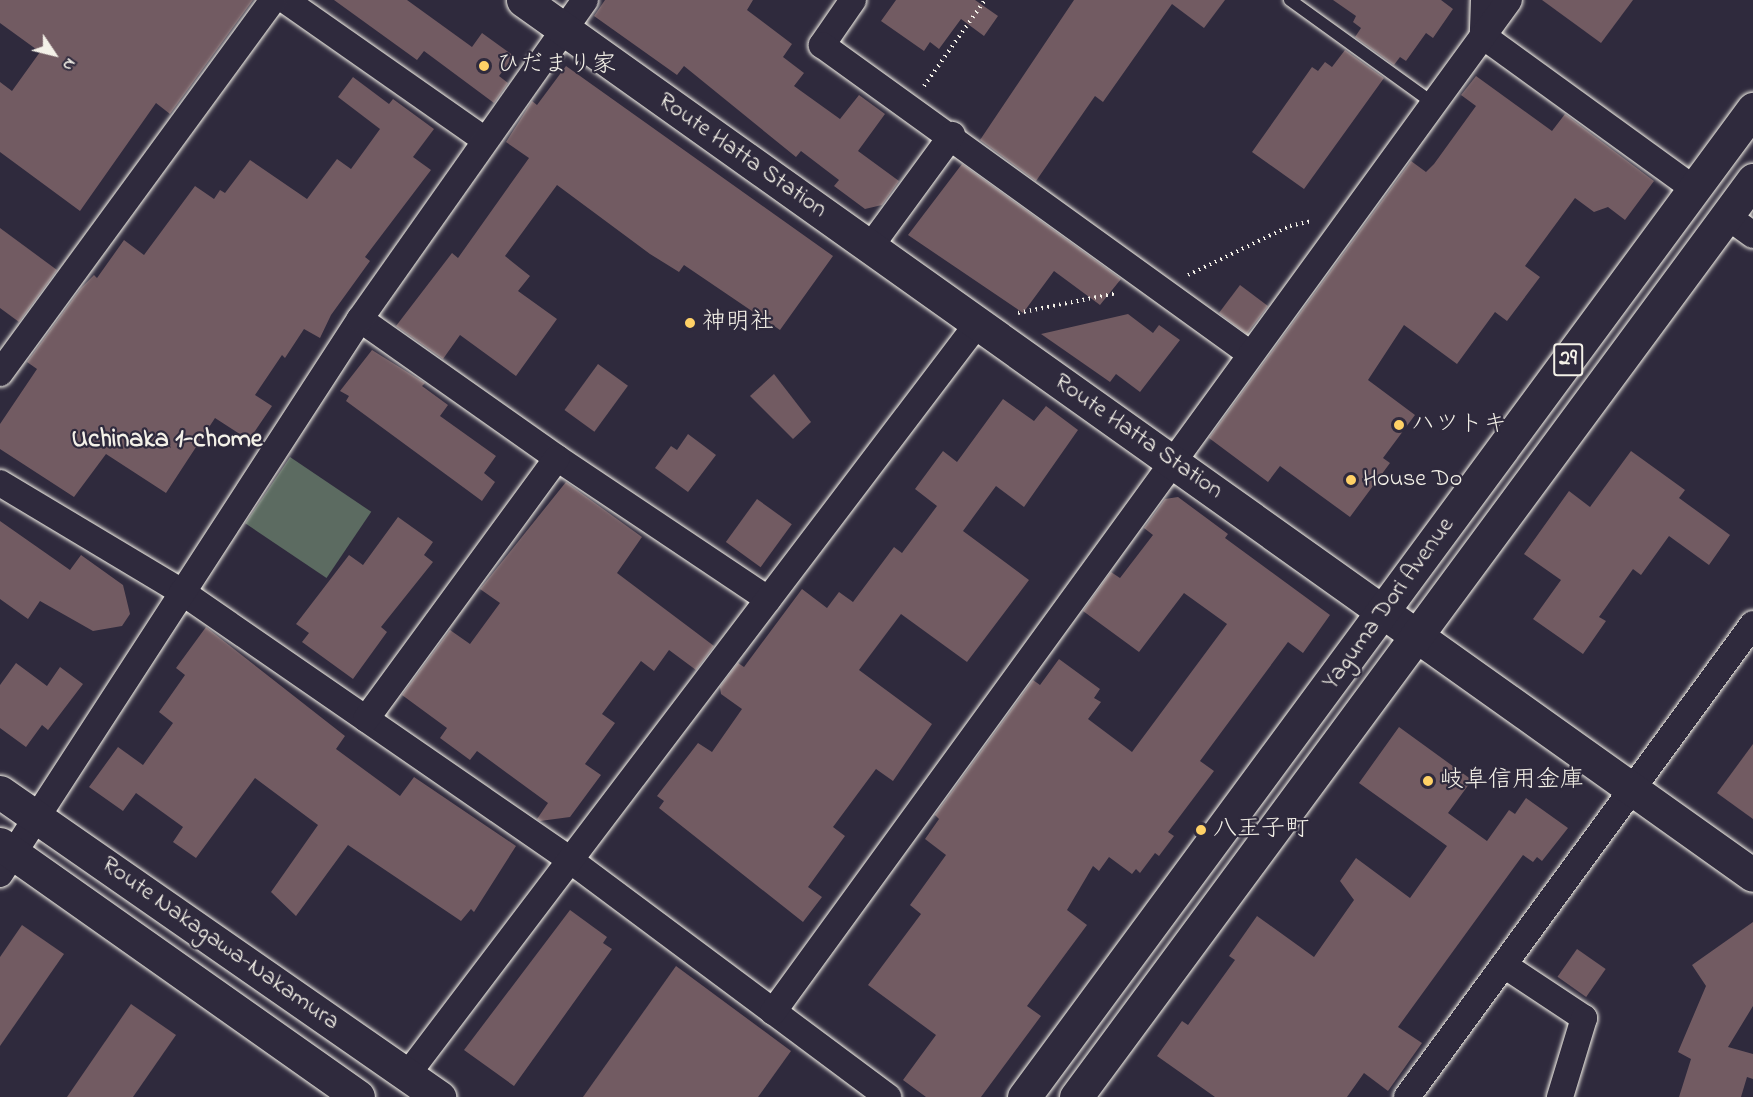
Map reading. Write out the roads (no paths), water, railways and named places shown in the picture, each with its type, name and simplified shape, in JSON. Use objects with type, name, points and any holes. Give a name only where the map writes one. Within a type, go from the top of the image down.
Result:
[{"type":"main road","name":"Route Hatta Station","points":[[523,0],[1753,874]]},
{"type":"main road","name":"Yaguma Dori Avenue","points":[[1024,1097],[1753,109]]},
{"type":"main road","name":"Yaguma Dori Avenue","points":[[1076,1097],[1753,180]]},
{"type":"main road","name":"Route Nakagawa-Nakamura","points":[[0,792],[439,1097]]},
{"type":"main road","name":"Route Nakagawa-Nakamura","points":[[4,857],[358,1097]]},
{"type":"street","points":[[0,373],[273,0]]},
{"type":"street","points":[[285,0],[484,140]]},
{"type":"street","points":[[4,857],[36,817],[360,319],[484,140],[585,0]]},
{"type":"street","points":[[853,0],[822,45],[952,135],[1250,353]]},
{"type":"street","points":[[1483,36],[1484,0]]},
{"type":"street","points":[[773,1012],[1171,460],[1509,0]]},
{"type":"street","points":[[1483,36],[1694,189]]},
{"type":"street","points":[[870,247],[952,135]]},
{"type":"street","points":[[1727,216],[1753,235]]},
{"type":"street","points":[[360,319],[557,458],[768,598]]},
{"type":"street","points":[[407,1075],[978,323]]},
{"type":"street","points":[[366,719],[557,458]]},
{"type":"street","points":[[0,483],[182,592],[570,860],[888,1097]]},
{"type":"street","points":[[1407,1097],[1753,624]]},
{"type":"street","points":[[1504,964],[1584,1018],[1560,1097]]},
{"type":"lane","points":[[1290,0],[1433,103]]},
{"type":"place","name":"ひだまり家","points":[[484,66]]},
{"type":"place","name":"神明社","points":[[690,323]]},
{"type":"place","name":"ハツトキ","points":[[1399,425]]},
{"type":"place","name":"House Do","points":[[1351,480]]},
{"type":"place","name":"岐阜信用金庫","points":[[1428,781]]},
{"type":"place","name":"八王子町","points":[[1201,830]]},
{"type":"district","name":"Uchinaka 1-chome","points":[[167,441]]}]
